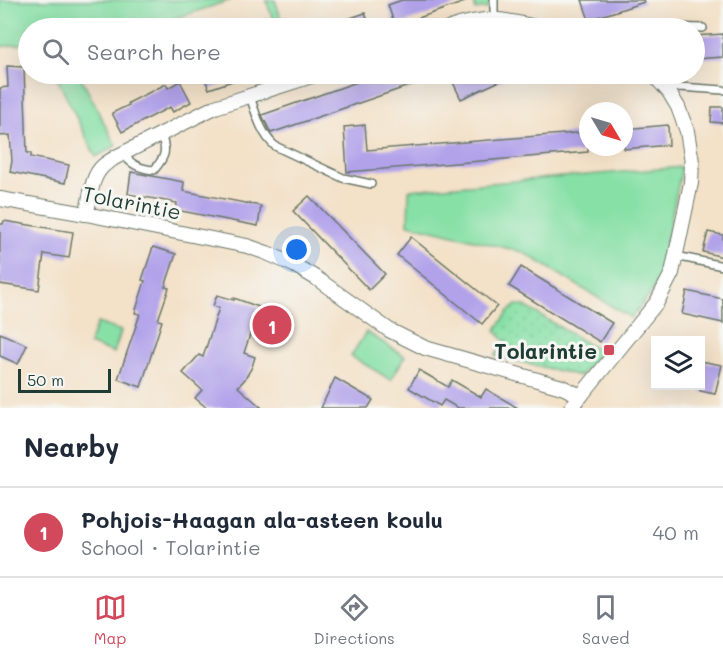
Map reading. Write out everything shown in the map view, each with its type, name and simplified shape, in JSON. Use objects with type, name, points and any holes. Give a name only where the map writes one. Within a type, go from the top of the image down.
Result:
[{"type":"street","points":[[86,214],[93,182],[99,171],[109,162],[215,107],[287,84]]},
{"type":"street","points":[[571,408],[657,302],[672,273],[691,183],[692,162],[687,131],[678,108],[662,84]]},
{"type":"street","name":"Tolarintie","points":[[0,199],[247,246],[294,264],[390,330],[425,348],[562,387],[581,396]]},
{"type":"lane","points":[[494,0],[494,18]]},
{"type":"lane","points":[[669,92],[679,87],[723,90]]},
{"type":"lane","points":[[250,96],[268,141],[343,178],[371,184]]},
{"type":"lane","points":[[123,153],[127,159],[142,169],[154,170],[163,160],[166,147],[161,134]]},
{"type":"lane","points":[[676,256],[723,266]]},
{"type":"green space","points":[[0,0],[231,0],[176,18],[18,18],[18,44],[0,47]]},
{"type":"green space","points":[[266,0],[275,0],[281,18],[272,18]]},
{"type":"green space","points":[[475,0],[490,0],[490,8],[475,10]]},
{"type":"green space","points":[[60,84],[84,84],[116,146],[96,157]]},
{"type":"green space","points":[[682,167],[658,281],[631,318],[523,252],[408,224],[409,190]]},
{"type":"green space","points":[[516,305],[525,306],[596,349],[599,355],[580,376],[495,356],[506,342],[495,331],[508,312]]},
{"type":"green space","points":[[97,323],[121,331],[114,353],[89,344]]},
{"type":"green space","points":[[366,332],[405,356],[391,380],[351,356]]},
{"type":"building","points":[[402,0],[465,0],[465,2],[418,18],[392,18],[388,5]]},
{"type":"building","points":[[582,0],[643,0],[644,2],[595,18],[588,18]]},
{"type":"building","points":[[365,13],[367,18],[350,18]]},
{"type":"building","points":[[723,34],[723,57],[705,58],[705,35]]},
{"type":"building","points":[[7,66],[18,67],[18,84],[25,84],[27,153],[31,153],[31,157],[69,165],[65,183],[10,172],[12,161],[10,135],[0,136],[0,88],[8,87]]},
{"type":"building","points":[[166,84],[168,88],[175,84],[182,84],[191,102],[173,112],[170,107],[122,132],[112,113]]},
{"type":"building","points":[[207,84],[224,84],[209,89]]},
{"type":"building","points":[[351,84],[415,84],[271,133],[262,115]]},
{"type":"building","points":[[454,84],[493,84],[461,99]]},
{"type":"building","points":[[712,107],[723,107],[723,123],[711,122]]},
{"type":"building","points":[[365,125],[367,150],[579,133],[579,153],[347,172],[344,127]]},
{"type":"building","points":[[668,125],[669,145],[633,148],[633,128]]},
{"type":"building","points":[[131,172],[184,182],[183,191],[261,206],[258,226],[176,210],[177,203],[128,194]]},
{"type":"building","points":[[309,196],[385,274],[369,290],[293,211]]},
{"type":"building","points":[[4,221],[73,232],[69,258],[44,254],[39,290],[0,284],[0,224]]},
{"type":"building","points":[[708,232],[723,235],[723,257],[703,252]]},
{"type":"building","points":[[411,237],[497,306],[482,324],[397,255]]},
{"type":"building","points":[[153,247],[176,254],[165,287],[169,288],[158,320],[162,321],[141,387],[118,379],[140,314],[135,313],[145,281],[142,280]]},
{"type":"building","points":[[521,267],[612,323],[600,342],[509,286]]},
{"type":"building","points":[[687,291],[723,299],[723,323],[682,314]]},
{"type":"building","points":[[217,295],[259,307],[244,353],[255,357],[252,367],[238,387],[262,408],[207,408],[195,398],[202,390],[183,373],[199,355],[203,357],[219,308],[213,306]]},
{"type":"building","points":[[0,333],[27,345],[18,364],[0,356]]},
{"type":"building","points":[[705,362],[722,365],[715,394],[700,391],[705,390]]},
{"type":"building","points":[[419,370],[448,387],[452,380],[481,397],[486,389],[518,408],[458,408],[444,400],[440,406],[409,388]]},
{"type":"building","points":[[335,378],[373,400],[368,408],[321,408]]},
{"type":"place","name":"Pohjois-Haagan ala-asteen koulu","points":[[272,325]]},
{"type":"place","name":"Tolarintie","points":[[609,350]]}]
